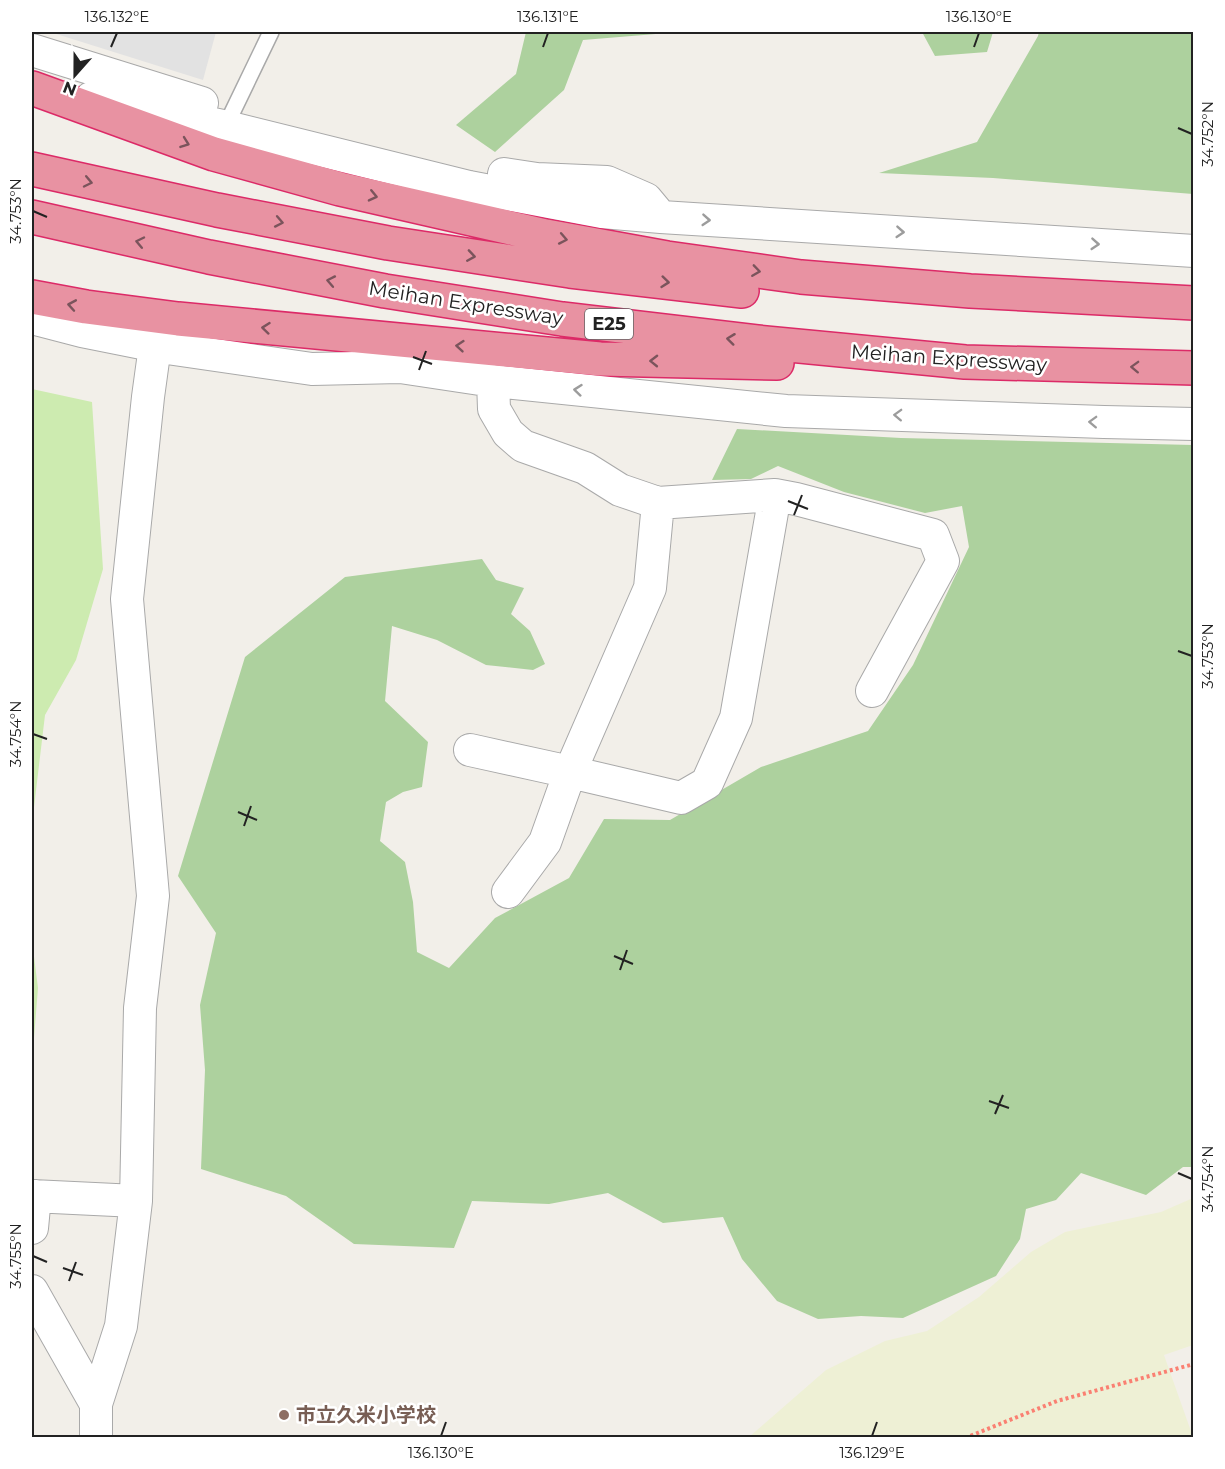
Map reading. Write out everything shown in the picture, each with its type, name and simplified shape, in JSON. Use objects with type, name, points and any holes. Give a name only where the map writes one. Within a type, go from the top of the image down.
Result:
[{"type":"highway","points":[[32,87],[214,154],[340,189],[546,236],[801,278],[970,291],[1194,303]]},
{"type":"highway","points":[[32,169],[206,208],[388,243],[570,271],[784,295],[968,308],[1194,318]]},
{"type":"highway","name":"Meihan Expressway","points":[[32,218],[209,257],[385,291],[574,320],[965,363],[1194,368]]},
{"type":"highway","points":[[32,297],[86,307],[178,319],[600,359],[754,363],[965,363]]},
{"type":"street","points":[[32,50],[232,113],[480,171],[537,179],[607,182],[646,199],[662,217]]},
{"type":"street","points":[[32,87],[227,127],[469,187],[602,212],[1194,251]]},
{"type":"street","points":[[32,318],[82,332],[161,347],[312,369],[400,367],[493,381],[786,411],[1194,424]]},
{"type":"street","points":[[96,1437],[96,1404],[121,1326],[136,1201],[140,1008],[153,896],[127,599],[148,397],[161,347]]},
{"type":"street","points":[[493,381],[494,409],[507,433],[523,446],[585,468],[620,490],[658,503],[775,495],[933,535],[943,561],[872,691]]},
{"type":"street","points":[[470,750],[681,798],[707,783],[736,718],[775,495]]},
{"type":"street","points":[[508,892],[545,843],[570,772],[650,588],[658,503]]},
{"type":"street","points":[[32,1228],[33,1196],[136,1201]]},
{"type":"street","points":[[32,1291],[96,1404]]},
{"type":"lane","points":[[232,113],[271,32]]},
{"type":"path","points":[[965,1437],[1057,1401],[1194,1364]]},
{"type":"green space","points":[[526,32],[680,32],[583,40],[564,90],[495,152],[456,125],[516,74]]},
{"type":"green space","points":[[922,32],[993,32],[987,52],[935,56]]},
{"type":"green space","points":[[1039,32],[1193,32],[1193,194],[993,178],[879,173],[977,142]]},
{"type":"green space","points":[[32,389],[92,402],[103,569],[76,660],[45,715],[32,824]]},
{"type":"green space","points":[[737,429],[901,438],[1193,445],[1193,1167],[1183,1167],[1146,1195],[1081,1173],[1056,1200],[1026,1209],[1020,1239],[996,1276],[903,1318],[861,1316],[818,1319],[777,1301],[742,1259],[723,1217],[663,1223],[608,1193],[549,1204],[472,1201],[454,1248],[354,1244],[286,1196],[201,1169],[205,1070],[200,1005],[216,933],[178,876],[245,657],[345,577],[482,559],[496,580],[524,588],[511,614],[530,631],[545,664],[533,670],[486,665],[437,640],[392,626],[385,701],[428,742],[422,787],[403,792],[386,802],[380,841],[405,862],[413,902],[417,952],[449,968],[495,918],[569,878],[604,819],[670,820],[761,767],[868,731],[913,665],[969,547],[962,506],[925,513],[844,492],[778,466],[751,479],[712,480]]},
{"type":"green space","points":[[32,941],[38,988],[32,1063]]},
{"type":"green space","points":[[1193,1198],[1193,1345],[1164,1355],[1193,1437],[749,1437],[826,1370],[885,1341],[927,1331],[979,1297],[1031,1252],[1065,1232],[1161,1212]]},
{"type":"shaded area","points":[[50,32],[216,32],[203,80]]},
{"type":"place","name":"市立久米小学校","points":[[284,1415]]}]
